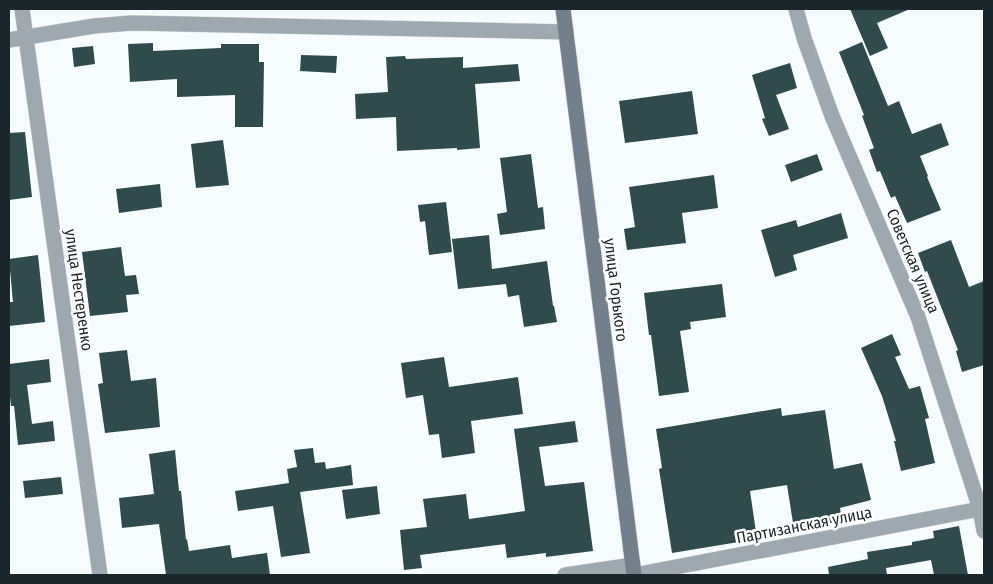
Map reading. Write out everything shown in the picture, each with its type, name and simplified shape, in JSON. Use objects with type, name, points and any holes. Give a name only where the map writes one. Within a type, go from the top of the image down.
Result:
[{"type":"main road","name":"улица Горького","points":[[563,9],[634,572]]},
{"type":"street","name":"улица Нестеренко","points":[[22,9],[100,575]]},
{"type":"street","name":"Советская улица","points":[[796,9],[804,38],[832,116],[918,317],[980,509],[984,530]]},
{"type":"street","points":[[9,40],[94,26],[132,23],[566,32]]},
{"type":"street","name":"Партизанская улица","points":[[565,575],[634,572],[980,509]]},
{"type":"building","points":[[850,9],[910,9],[877,23],[888,48],[870,56]]},
{"type":"building","points":[[862,42],[888,106],[899,101],[912,134],[941,123],[949,145],[920,156],[941,210],[907,223],[895,196],[891,198],[880,171],[877,172],[869,150],[874,148],[862,116],[864,115],[839,52]]},
{"type":"building","points":[[153,43],[153,51],[221,48],[221,44],[259,44],[259,62],[264,62],[263,127],[235,127],[235,95],[177,97],[177,79],[130,82],[128,44]]},
{"type":"building","points":[[93,46],[95,64],[74,67],[72,48]]},
{"type":"building","points":[[301,55],[337,56],[336,73],[300,71]]},
{"type":"building","points":[[405,56],[406,59],[463,57],[463,68],[518,64],[520,81],[475,84],[480,148],[397,151],[396,117],[356,119],[355,94],[388,92],[386,57]]},
{"type":"building","points":[[790,63],[797,88],[776,95],[789,129],[769,136],[762,119],[765,118],[752,75]]},
{"type":"building","points":[[692,91],[698,134],[625,143],[619,101]]},
{"type":"building","points":[[25,132],[32,197],[9,200],[9,133]]},
{"type":"building","points":[[223,140],[229,185],[196,188],[191,144]]},
{"type":"building","points":[[531,154],[538,208],[543,207],[545,229],[500,235],[497,214],[507,212],[500,158]]},
{"type":"building","points":[[817,154],[823,170],[791,182],[785,165]]},
{"type":"building","points":[[714,175],[718,208],[682,213],[686,243],[627,250],[624,229],[635,227],[629,187]]},
{"type":"building","points":[[160,184],[162,207],[119,213],[116,189]]},
{"type":"building","points":[[446,202],[452,252],[429,255],[425,221],[420,222],[418,205]]},
{"type":"building","points":[[841,213],[848,238],[793,255],[797,270],[775,277],[761,230],[796,220],[798,227]]},
{"type":"building","points":[[489,235],[492,269],[547,261],[557,322],[524,327],[519,295],[508,297],[506,284],[458,289],[452,239]]},
{"type":"building","points":[[951,240],[969,287],[984,281],[984,365],[962,372],[956,351],[958,350],[918,253]]},
{"type":"building","points":[[121,247],[125,276],[136,275],[139,294],[126,295],[128,312],[90,316],[82,252]]},
{"type":"building","points":[[38,255],[45,322],[9,326],[9,302],[13,302],[9,259]]},
{"type":"building","points":[[722,284],[726,317],[690,322],[691,329],[680,331],[689,392],[659,396],[644,293]]},
{"type":"building","points":[[892,334],[901,355],[895,357],[909,389],[920,386],[929,418],[925,419],[935,463],[901,471],[894,441],[896,441],[882,396],[861,348]]},
{"type":"building","points":[[127,350],[131,381],[156,378],[160,427],[105,433],[98,384],[103,383],[99,353]]},
{"type":"building","points":[[444,357],[449,387],[518,377],[523,414],[471,421],[475,453],[442,458],[439,434],[429,435],[423,395],[406,398],[401,363]]},
{"type":"building","points":[[49,359],[51,382],[27,385],[32,424],[53,421],[55,441],[18,445],[14,406],[11,406],[9,364]]},
{"type":"building","points":[[781,408],[782,416],[825,410],[834,469],[862,463],[871,500],[840,508],[842,521],[794,529],[787,485],[750,491],[757,539],[672,553],[659,469],[662,468],[656,429]]},
{"type":"building","points":[[575,421],[578,442],[539,447],[545,486],[584,482],[593,551],[546,557],[546,553],[507,558],[505,544],[420,555],[422,568],[404,570],[400,530],[427,527],[423,499],[466,494],[469,519],[525,511],[514,429]]},
{"type":"building","points":[[313,448],[315,463],[325,462],[326,469],[351,465],[353,485],[300,492],[310,553],[281,557],[273,506],[238,511],[235,491],[289,483],[287,469],[297,467],[294,450]]},
{"type":"building","points":[[175,450],[179,491],[181,491],[186,540],[189,551],[230,545],[232,558],[267,553],[270,575],[166,575],[159,524],[122,528],[119,498],[154,494],[149,454]]},
{"type":"building","points":[[61,477],[63,494],[25,498],[23,481]]},
{"type":"building","points":[[377,486],[380,514],[346,519],[342,490]]},
{"type":"building","points":[[959,526],[968,575],[934,575],[931,560],[886,568],[887,575],[829,575],[828,567],[868,559],[867,552],[912,545],[912,542],[934,538],[933,531]]}]
